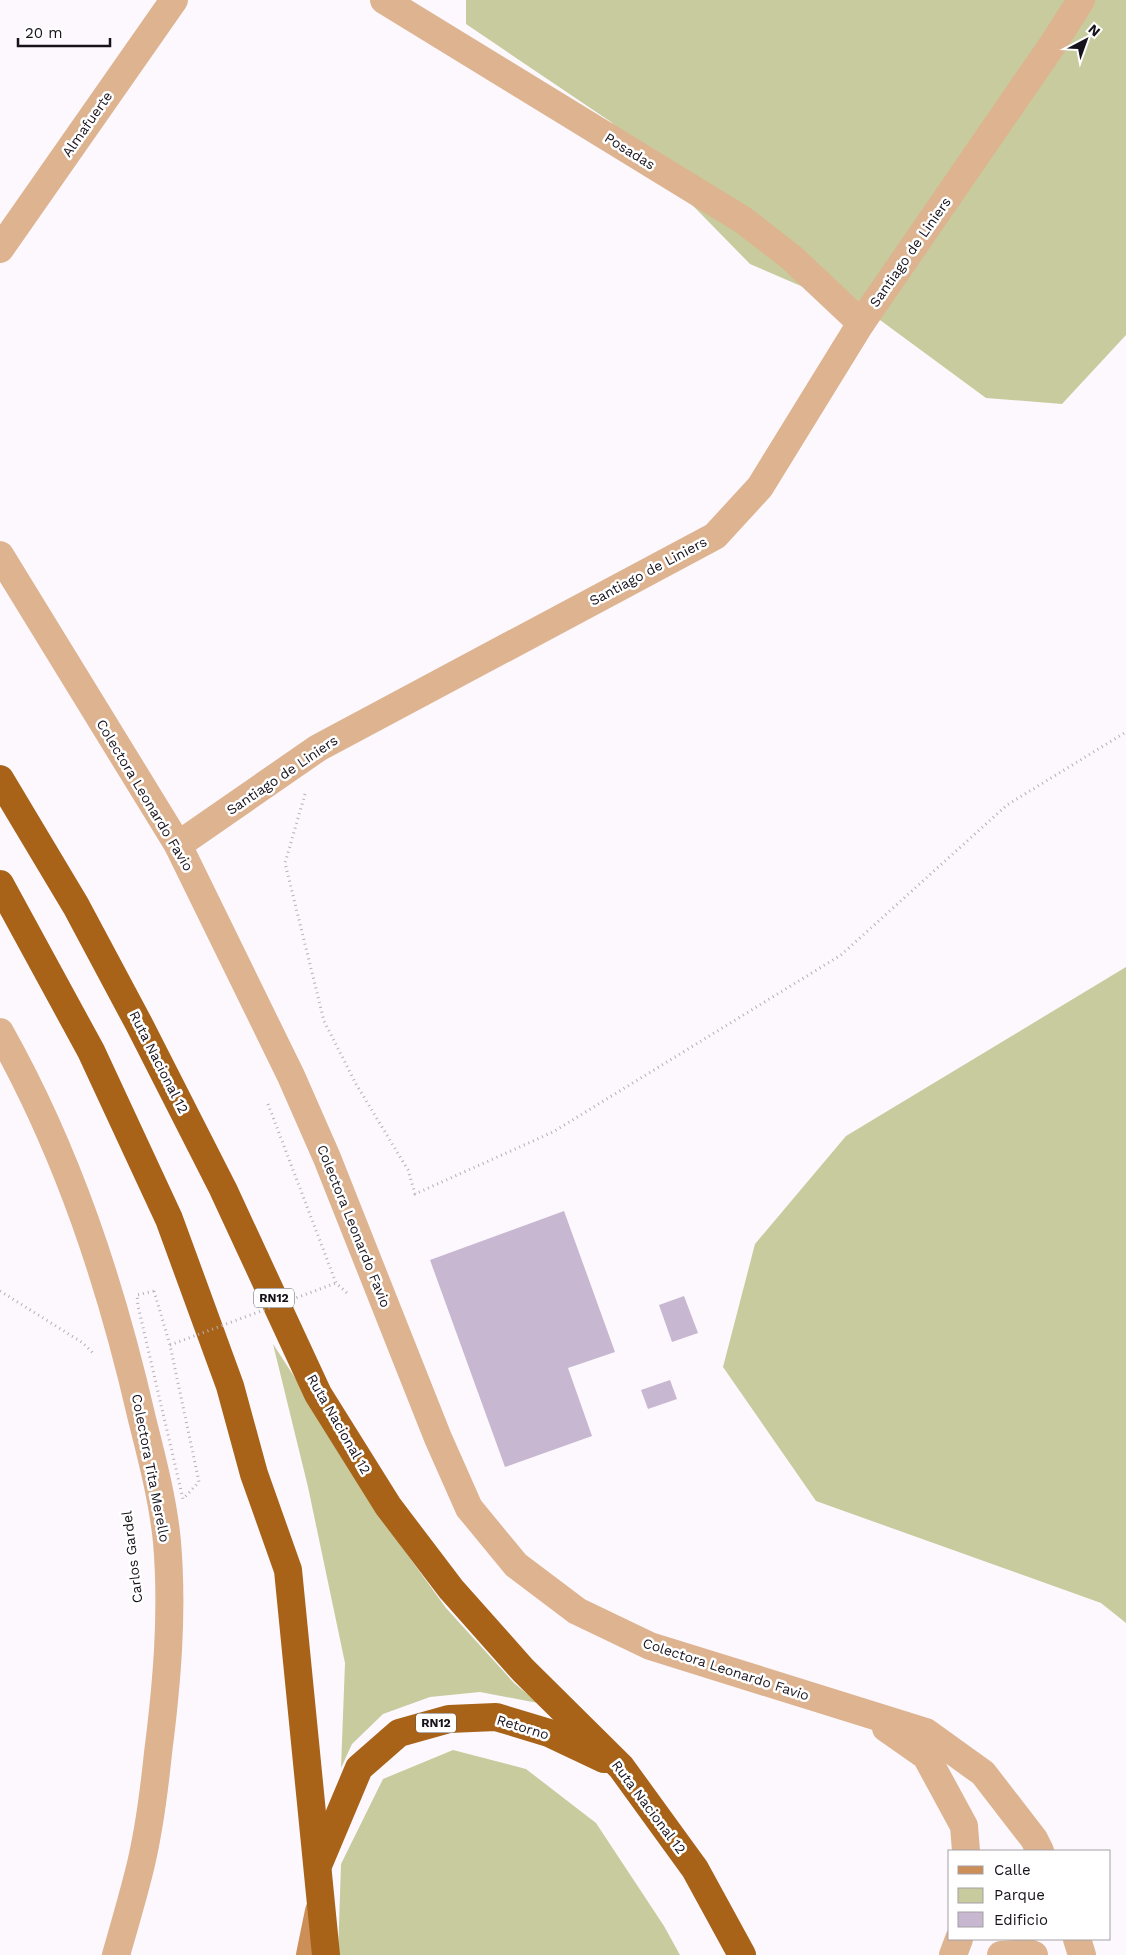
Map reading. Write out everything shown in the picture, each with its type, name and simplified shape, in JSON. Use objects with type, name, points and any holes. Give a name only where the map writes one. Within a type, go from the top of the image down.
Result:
[{"type":"highway","name":"Ruta Nacional 12","points":[[0,779],[76,906],[140,1024],[224,1190],[318,1394],[388,1506],[451,1589],[523,1670],[622,1767],[695,1868],[742,1955]]},
{"type":"highway","name":"RN12","points":[[0,884],[91,1051],[170,1219],[230,1386],[254,1474],[288,1570],[326,1955]]},
{"type":"highway","name":"Retorno","points":[[318,1865],[359,1768],[399,1733],[449,1719],[496,1716],[549,1733],[622,1767]]},
{"type":"main road","points":[[310,1955],[320,1907]]},
{"type":"street","name":"Almafuerte","points":[[0,248],[174,0]]},
{"type":"street","name":"Posadas","points":[[384,0],[743,220],[792,258],[861,323]]},
{"type":"street","name":"Santiago de Liniers","points":[[178,845],[318,748],[715,536],[760,487],[861,323],[1055,41],[1080,0]]},
{"type":"street","name":"Colectora Leonardo Favio","points":[[0,555],[178,845],[291,1076],[327,1158],[434,1429],[469,1508],[516,1565],[577,1611],[650,1646],[926,1732],[983,1773],[1034,1839],[1040,1850]]},
{"type":"street","name":"Colectora Tita Merello","points":[[0,1032],[23,1074],[76,1191],[115,1312],[156,1476],[167,1541],[168,1639],[157,1762],[140,1870],[116,1955]]},
{"type":"street","points":[[865,1712],[926,1756],[964,1826],[966,1850]]},
{"type":"street","points":[[953,1955],[959,1940]]},
{"type":"street","points":[[1077,1940],[1082,1955]]},
{"type":"street","points":[[1001,1955],[1029,1953],[1034,1955]]},
{"type":"path","points":[[318,748],[285,863],[324,1021],[356,1084],[408,1170],[415,1194],[552,1132],[841,955],[1006,806],[1126,732]]},
{"type":"path","points":[[138,1306],[137,1295],[154,1291],[170,1345],[336,1283]]},
{"type":"path","points":[[0,1291],[84,1343],[96,1356]]},
{"type":"green space","points":[[466,0],[1126,0],[1126,335],[1062,404],[986,398],[880,320],[750,264],[611,122],[466,24]]},
{"type":"green space","points":[[1126,967],[1126,1623],[1101,1603],[816,1501],[723,1367],[755,1244],[846,1136]]},
{"type":"green space","points":[[273,1344],[323,1421],[375,1510],[446,1608],[514,1683],[538,1703],[480,1692],[430,1697],[383,1714],[352,1744],[341,1768],[345,1663],[308,1487]]},
{"type":"green space","points":[[453,1750],[526,1769],[596,1823],[664,1926],[680,1955],[338,1955],[341,1864],[383,1779]]},
{"type":"building","points":[[564,1211],[615,1352],[568,1368],[592,1436],[505,1467],[430,1260]]},
{"type":"building","points":[[684,1296],[698,1333],[672,1342],[659,1305]]},
{"type":"building","points":[[670,1380],[677,1399],[648,1409],[641,1390]]}]
